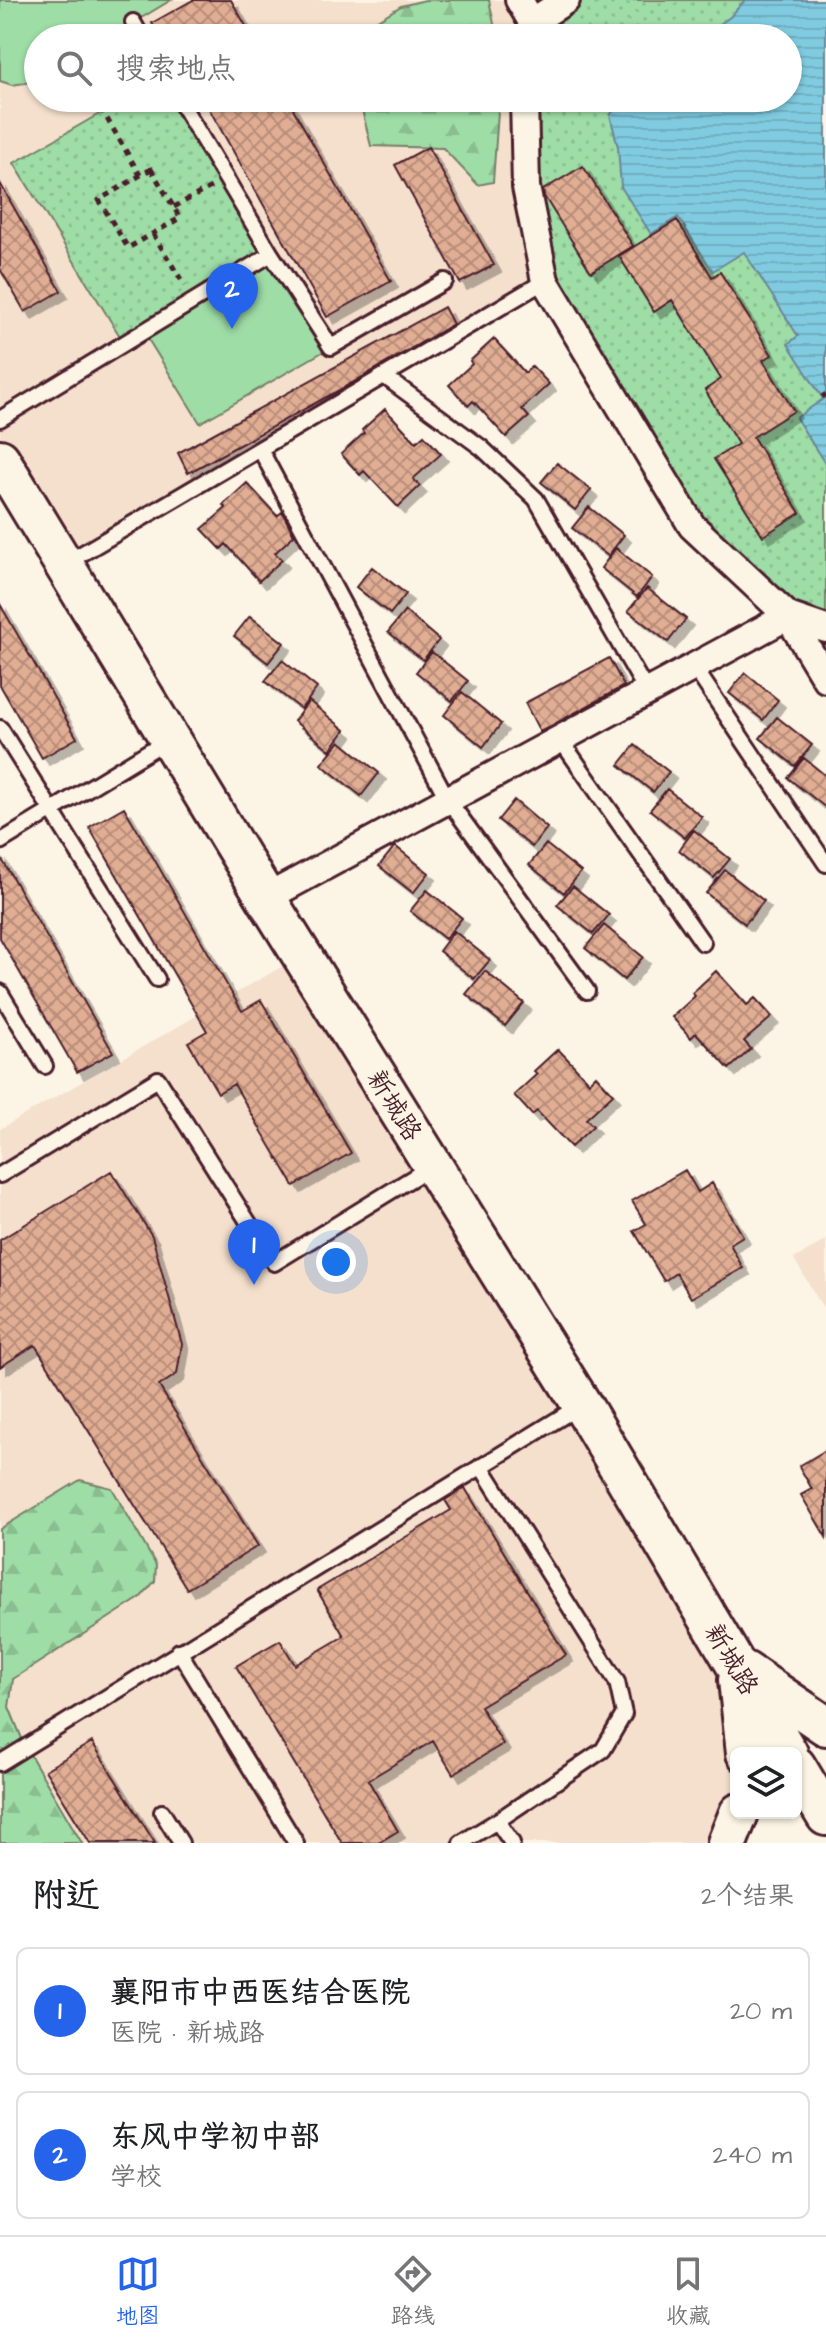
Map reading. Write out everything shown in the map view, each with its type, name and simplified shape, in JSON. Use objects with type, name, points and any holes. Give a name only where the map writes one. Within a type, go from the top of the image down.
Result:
[{"type":"street","points":[[527,20],[566,0]]},
{"type":"street","points":[[524,112],[526,187],[545,281],[692,526],[788,616],[826,679]]},
{"type":"street","name":"新城路","points":[[4,474],[63,564],[266,898],[582,1405],[785,1747]]},
{"type":"street","points":[[266,898],[788,616],[826,629]]},
{"type":"street","points":[[737,1665],[826,1726]]},
{"type":"street","points":[[737,1665],[745,1747]]},
{"type":"street","points":[[802,1776],[826,1816]]},
{"type":"street","points":[[727,1843],[737,1819]]},
{"type":"lane","points":[[186,112],[331,347],[445,281]]},
{"type":"lane","points":[[0,419],[271,254]]},
{"type":"lane","points":[[63,564],[545,281]]},
{"type":"lane","points":[[384,376],[482,448],[536,499],[647,692]]},
{"type":"lane","points":[[260,449],[448,800],[587,991]]},
{"type":"lane","points":[[694,667],[826,864]]},
{"type":"lane","points":[[0,728],[157,979]]},
{"type":"lane","points":[[0,842],[170,739]]},
{"type":"lane","points":[[560,739],[703,943]]},
{"type":"lane","points":[[0,992],[45,1066]]},
{"type":"lane","points":[[0,1175],[158,1079],[274,1263],[433,1166]]},
{"type":"lane","points":[[0,1763],[582,1405]]},
{"type":"lane","points":[[461,1843],[603,1750],[624,1714],[617,1682],[481,1466]]},
{"type":"lane","points":[[179,1651],[296,1843]]},
{"type":"lane","points":[[162,1812],[181,1843]]},
{"type":"lane","points":[[497,1821],[512,1843]]},
{"type":"path","points":[[103,112],[140,175]]},
{"type":"path","points":[[151,169],[174,207],[180,218],[128,248],[99,200],[151,169]]},
{"type":"path","points":[[174,207],[226,178]]},
{"type":"path","points":[[153,234],[194,301]]},
{"type":"shaded area","points":[[0,0],[519,0],[525,24],[24,24],[24,112],[526,112],[545,281],[63,564],[0,459]]},
{"type":"shaded area","points":[[302,955],[737,1665],[736,1747],[730,1747],[730,1819],[734,1819],[727,1843],[0,1843],[0,1129]]},
{"type":"shaded area","points":[[826,1240],[826,1313],[794,1259]]},
{"type":"green space","points":[[0,0],[171,0],[131,24],[24,24],[24,83],[12,85],[0,81]]},
{"type":"green space","points":[[425,0],[489,0],[494,24],[371,24],[401,6]]},
{"type":"green space","points":[[566,0],[826,0],[826,629],[692,526],[545,281],[526,112],[802,112],[802,24],[543,24]]},
{"type":"green space","points":[[103,112],[188,112],[271,254],[124,343],[14,163]]},
{"type":"green space","points":[[362,112],[498,112],[493,182],[478,185],[443,148],[371,146]]},
{"type":"green space","points":[[271,254],[331,347],[200,423],[143,331]]},
{"type":"green space","points":[[80,1480],[112,1488],[156,1565],[155,1581],[140,1598],[13,1679],[9,1707],[25,1746],[82,1843],[0,1843],[0,1529]]},
{"type":"water","points":[[745,0],[826,0],[826,465],[796,418],[823,399],[788,344],[798,336],[744,252],[713,271],[678,217],[651,234],[621,187],[618,147],[610,115],[612,112],[802,112],[802,24],[720,24]]},
{"type":"building","points":[[193,0],[231,0],[245,24],[153,24]]},
{"type":"building","points":[[211,112],[295,112],[391,281],[327,317]]},
{"type":"building","points":[[428,147],[494,265],[460,283],[395,165]]},
{"type":"building","points":[[583,166],[633,246],[591,272],[543,190]]},
{"type":"building","points":[[0,183],[61,291],[25,312],[0,269]]},
{"type":"building","points":[[677,220],[712,277],[720,272],[772,355],[763,360],[794,411],[753,437],[800,513],[763,536],[714,459],[738,444],[705,390],[721,379],[672,300],[654,312],[619,256]]},
{"type":"building","points":[[444,307],[453,324],[188,473],[178,453]]},
{"type":"building","points":[[494,339],[525,373],[532,366],[549,384],[522,409],[529,417],[506,437],[473,401],[468,406],[449,385]]},
{"type":"building","points":[[385,409],[416,442],[424,435],[441,454],[413,479],[420,486],[398,507],[364,471],[360,475],[341,454]]},
{"type":"building","points":[[557,463],[591,490],[575,510],[541,482]]},
{"type":"building","points":[[247,483],[277,516],[282,512],[294,535],[275,553],[282,560],[259,581],[226,544],[221,549],[202,529],[226,508],[223,505]]},
{"type":"building","points":[[589,507],[624,535],[608,556],[572,528]]},
{"type":"building","points":[[616,548],[652,577],[637,597],[601,568]]},
{"type":"building","points":[[372,567],[406,594],[390,614],[356,587]]},
{"type":"building","points":[[647,588],[686,619],[668,642],[628,611]]},
{"type":"building","points":[[0,604],[77,738],[42,758],[0,685]]},
{"type":"building","points":[[405,611],[439,640],[423,660],[388,632]]},
{"type":"building","points":[[250,616],[284,643],[268,663],[234,636]]},
{"type":"building","points":[[432,652],[468,681],[452,701],[416,672]]},
{"type":"building","points":[[609,658],[624,686],[540,732],[525,703]]},
{"type":"building","points":[[282,660],[317,688],[301,709],[265,681]]},
{"type":"building","points":[[745,673],[778,700],[763,720],[729,693]]},
{"type":"building","points":[[462,692],[501,724],[483,747],[444,715]]},
{"type":"building","points":[[309,701],[345,730],[330,750],[294,721]]},
{"type":"building","points":[[777,717],[812,745],[795,766],[760,738]]},
{"type":"building","points":[[340,741],[379,773],[361,796],[321,764]]},
{"type":"building","points":[[635,745],[669,772],[653,792],[619,765]]},
{"type":"building","points":[[804,758],[826,776],[826,808],[788,778]]},
{"type":"building","points":[[667,789],[702,817],[685,838],[650,810]]},
{"type":"building","points":[[514,800],[547,828],[532,847],[498,820]]},
{"type":"building","points":[[124,807],[242,1011],[261,1000],[351,1153],[294,1186],[234,1084],[218,1093],[188,1042],[207,1031],[89,827]]},
{"type":"building","points":[[694,830],[730,859],[714,878],[679,850]]},
{"type":"building","points":[[546,844],[581,872],[564,893],[529,865]]},
{"type":"building","points":[[395,846],[429,873],[413,893],[379,866]]},
{"type":"building","points":[[0,856],[113,1052],[77,1072],[0,938]]},
{"type":"building","points":[[725,870],[764,901],[745,924],[706,893]]},
{"type":"building","points":[[573,886],[609,915],[593,934],[557,905]]},
{"type":"building","points":[[427,890],[462,918],[445,939],[410,911]]},
{"type":"building","points":[[604,925],[643,957],[624,980],[585,948]]},
{"type":"building","points":[[454,931],[490,960],[474,979],[439,951]]},
{"type":"building","points":[[485,971],[524,1003],[505,1026],[466,994]]},
{"type":"building","points":[[716,971],[747,1005],[755,998],[772,1017],[744,1041],[751,1049],[729,1069],[696,1033],[691,1038],[672,1017]]},
{"type":"building","points":[[558,1049],[589,1082],[596,1075],[613,1094],[586,1119],[593,1126],[571,1147],[537,1111],[532,1115],[514,1095]]},
{"type":"building","points":[[685,1170],[698,1192],[712,1183],[743,1236],[730,1244],[743,1268],[691,1298],[676,1273],[664,1281],[634,1231],[646,1224],[632,1201]]},
{"type":"building","points":[[111,1171],[152,1236],[182,1344],[177,1374],[159,1386],[258,1546],[187,1589],[35,1345],[0,1367],[0,1240]]},
{"type":"building","points":[[826,1450],[826,1537],[801,1495],[812,1489],[799,1466]]},
{"type":"building","points":[[465,1488],[566,1655],[480,1706],[503,1744],[453,1774],[433,1741],[368,1780],[398,1831],[378,1843],[342,1843],[236,1666],[280,1640],[295,1665],[344,1636],[317,1590],[451,1510],[445,1500]]},
{"type":"building","points":[[92,1742],[155,1843],[90,1843],[45,1770]]},
{"type":"place","name":"东风中学初中部","points":[[232,329]]},
{"type":"place","name":"襄阳市中西医结合医院","points":[[254,1285]]}]
